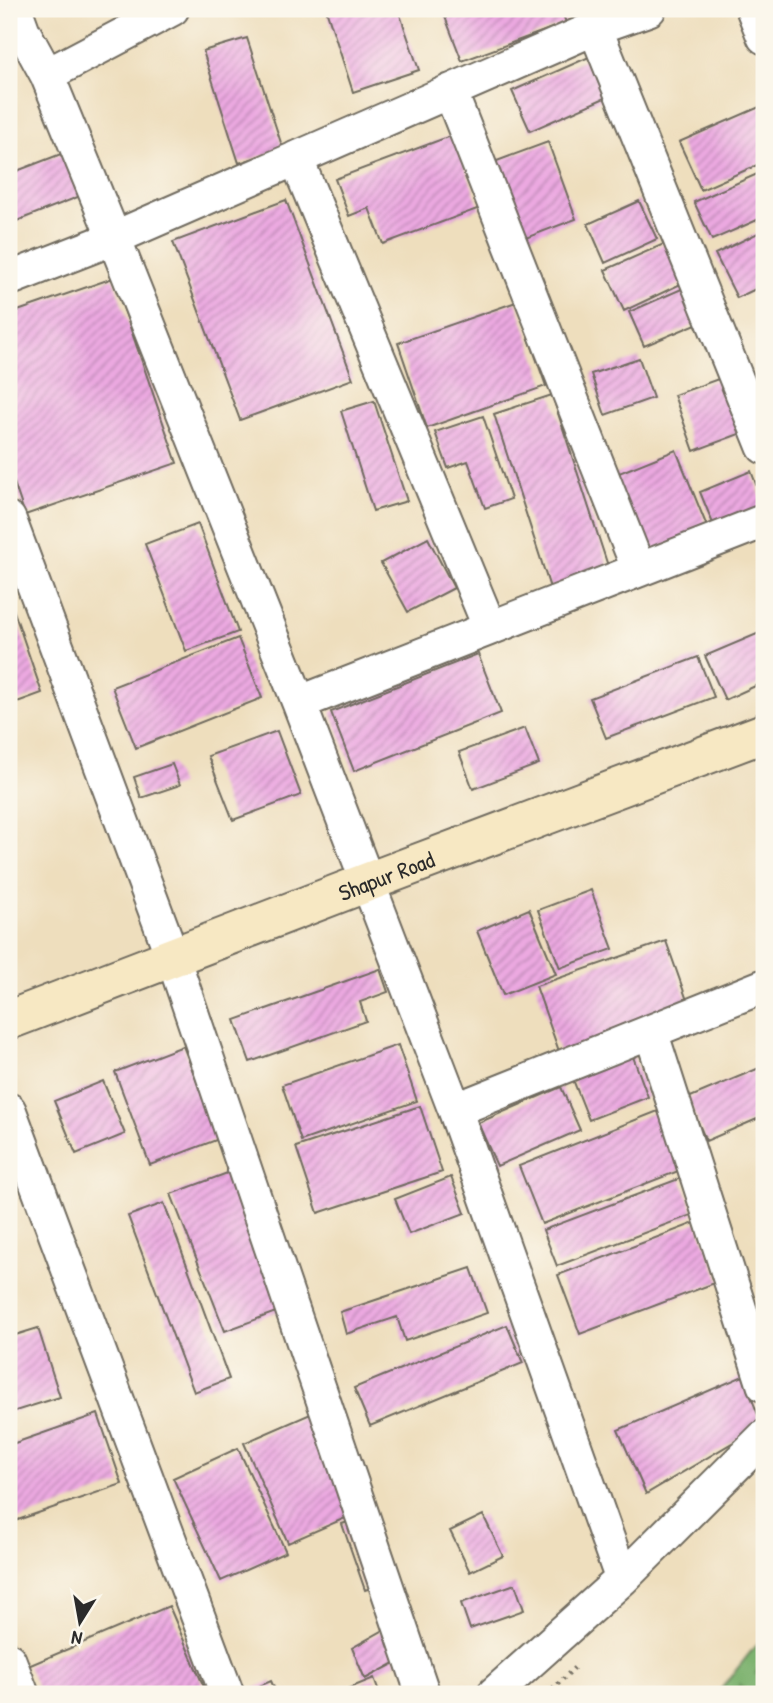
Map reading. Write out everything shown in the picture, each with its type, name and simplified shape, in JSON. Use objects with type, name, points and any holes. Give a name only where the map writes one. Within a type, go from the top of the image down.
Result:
[{"type":"street","points":[[15,9],[23,31],[47,75],[114,237],[299,703],[455,1110],[622,1579]]},
{"type":"street","points":[[47,75],[172,9]]},
{"type":"street","points":[[9,279],[114,237],[595,28],[649,9]]},
{"type":"street","points":[[753,9],[764,37]]},
{"type":"street","points":[[595,28],[764,447]]},
{"type":"street","points":[[450,92],[639,570]]},
{"type":"street","points":[[296,158],[490,628]]},
{"type":"street","points":[[9,519],[173,958],[423,1694]]},
{"type":"street","points":[[299,703],[764,521]]},
{"type":"street","name":"Shapur Road","points":[[9,1020],[764,733]]},
{"type":"street","points":[[455,1110],[764,986]]},
{"type":"street","points":[[651,1032],[764,1385]]},
{"type":"street","points":[[9,1110],[227,1694]]},
{"type":"street","points":[[494,1694],[622,1579],[764,1437]]},
{"type":"street","points":[[9,1660],[22,1694]]},
{"type":"green space","points":[[764,1635],[764,1694],[717,1694]]},
{"type":"building","points":[[326,9],[398,9],[419,70],[353,92]]},
{"type":"building","points":[[442,9],[561,9],[566,23],[462,61]]},
{"type":"building","points":[[247,38],[283,149],[239,163],[203,51]]},
{"type":"building","points":[[598,53],[616,93],[530,131],[512,91]]},
{"type":"building","points":[[764,105],[764,162],[701,190],[679,142]]},
{"type":"building","points":[[453,135],[480,208],[383,244],[369,208],[349,216],[335,179]]},
{"type":"building","points":[[548,142],[576,219],[523,239],[494,162]]},
{"type":"building","points":[[66,152],[83,195],[9,224],[9,174]]},
{"type":"building","points":[[764,171],[764,217],[712,240],[694,202]]},
{"type":"building","points":[[286,200],[353,379],[240,420],[173,242]]},
{"type":"building","points":[[639,201],[657,239],[605,263],[588,224]]},
{"type":"building","points":[[764,230],[764,285],[737,298],[715,254]]},
{"type":"building","points":[[666,243],[685,282],[624,311],[605,270]]},
{"type":"building","points":[[113,278],[177,463],[25,515],[9,468],[9,314]]},
{"type":"building","points":[[686,287],[701,322],[644,346],[629,312]]},
{"type":"building","points":[[516,302],[546,386],[427,428],[398,343]]},
{"type":"building","points":[[639,358],[653,398],[605,415],[591,374]]},
{"type":"building","points":[[721,378],[742,433],[694,451],[674,395]]},
{"type":"building","points":[[552,395],[609,569],[550,588],[494,414]]},
{"type":"building","points":[[374,401],[407,501],[373,511],[341,411]]},
{"type":"building","points":[[483,416],[511,499],[485,508],[468,461],[448,468],[435,432]]},
{"type":"building","points":[[676,450],[708,529],[645,554],[614,475]]},
{"type":"building","points":[[751,471],[764,505],[764,512],[716,531],[700,492]]},
{"type":"building","points":[[198,524],[238,632],[186,651],[145,544]]},
{"type":"building","points":[[428,538],[454,588],[408,612],[381,563]]},
{"type":"building","points":[[9,597],[42,693],[9,705]]},
{"type":"building","points":[[764,631],[764,682],[725,700],[705,656]]},
{"type":"building","points":[[238,638],[262,698],[136,748],[112,687]]},
{"type":"building","points":[[478,654],[501,713],[354,771],[331,712]]},
{"type":"building","points":[[698,657],[714,697],[606,738],[590,698]]},
{"type":"building","points":[[525,728],[539,764],[473,789],[459,752]]},
{"type":"building","points":[[277,731],[301,795],[233,820],[208,756]]},
{"type":"building","points":[[172,764],[180,785],[141,798],[134,777]]},
{"type":"building","points":[[591,890],[613,949],[560,968],[538,910]]},
{"type":"building","points":[[529,909],[556,974],[503,995],[477,931]]},
{"type":"building","points":[[666,941],[690,1009],[560,1054],[536,986]]},
{"type":"building","points":[[380,969],[388,992],[360,1002],[366,1021],[250,1062],[235,1020]]},
{"type":"building","points":[[398,1045],[417,1101],[301,1141],[282,1085]]},
{"type":"building","points":[[183,1046],[219,1139],[150,1165],[115,1072]]},
{"type":"building","points":[[632,1054],[648,1097],[589,1120],[572,1077]]},
{"type":"building","points":[[764,1066],[764,1116],[706,1141],[688,1098]]},
{"type":"building","points":[[103,1081],[125,1134],[76,1154],[54,1101]]},
{"type":"building","points":[[561,1087],[580,1130],[497,1166],[478,1123]]},
{"type":"building","points":[[420,1106],[442,1172],[318,1213],[296,1147]]},
{"type":"building","points":[[658,1111],[681,1170],[542,1224],[519,1166]]},
{"type":"building","points":[[230,1172],[284,1309],[225,1331],[171,1194]]},
{"type":"building","points":[[451,1177],[465,1213],[409,1234],[395,1199]]},
{"type":"building","points":[[681,1178],[694,1214],[557,1266],[543,1230]]},
{"type":"building","points":[[164,1203],[229,1379],[194,1392],[128,1216]]},
{"type":"building","points":[[697,1222],[720,1281],[580,1334],[558,1275]]},
{"type":"building","points":[[471,1268],[487,1313],[405,1341],[397,1317],[346,1334],[340,1312]]},
{"type":"building","points":[[507,1325],[523,1363],[370,1426],[354,1388]]},
{"type":"building","points":[[38,1328],[60,1397],[9,1413],[9,1337]]},
{"type":"building","points":[[743,1376],[762,1425],[646,1494],[618,1430]]},
{"type":"building","points":[[315,1412],[359,1512],[288,1543],[244,1443]]},
{"type":"building","points":[[98,1414],[122,1484],[9,1523],[9,1445]]},
{"type":"building","points":[[238,1448],[286,1552],[221,1581],[173,1478]]},
{"type":"building","points":[[483,1515],[503,1556],[470,1572],[450,1531]]},
{"type":"building","points":[[360,1518],[383,1584],[365,1590],[342,1524]]},
{"type":"building","points":[[515,1584],[524,1610],[470,1629],[461,1603]]},
{"type":"building","points":[[169,1606],[207,1694],[40,1694],[28,1666]]},
{"type":"building","points":[[384,1630],[397,1662],[365,1679],[352,1648]]},
{"type":"building","points":[[374,1678],[380,1694],[335,1694]]},
{"type":"building","points":[[271,1681],[277,1694],[249,1694],[248,1691]]}]
